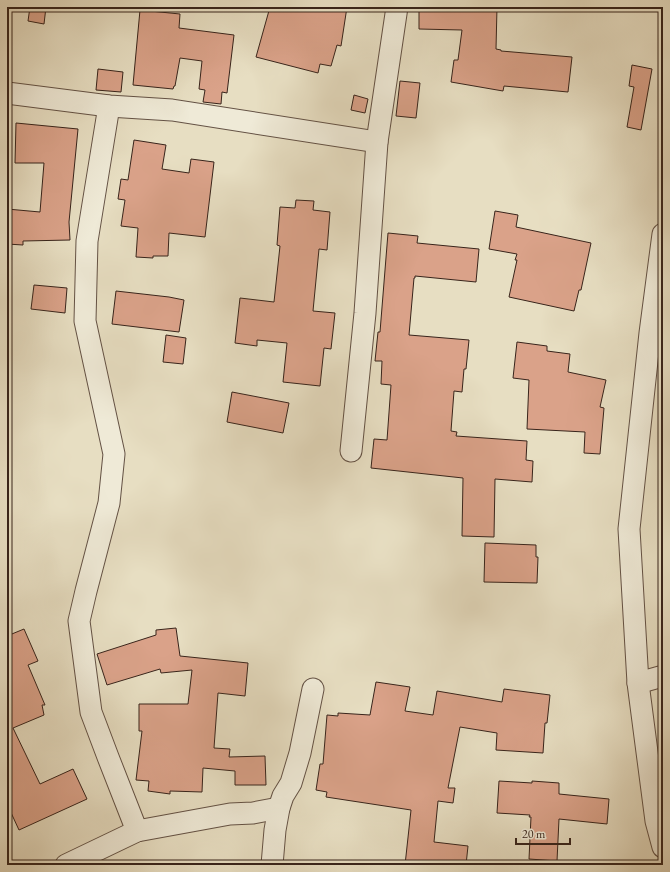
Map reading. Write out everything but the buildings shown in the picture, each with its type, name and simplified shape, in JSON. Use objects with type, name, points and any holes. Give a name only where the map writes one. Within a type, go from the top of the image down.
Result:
[{"type":"street","points":[[351,451],[378,142],[397,7]]},
{"type":"street","points":[[7,93],[109,106],[172,110],[378,142]]},
{"type":"street","points":[[109,106],[87,241],[86,321],[114,454],[109,503],[79,621],[91,712],[117,782],[137,830]]},
{"type":"street","points":[[662,244],[650,333],[629,529],[638,683],[656,821],[663,847]]},
{"type":"street","points":[[638,683],[663,676]]},
{"type":"street","points":[[272,865],[275,830],[279,808],[282,796],[291,782],[300,753],[313,689]]},
{"type":"street","points":[[66,865],[137,830],[230,814],[253,813],[279,808]]}]
